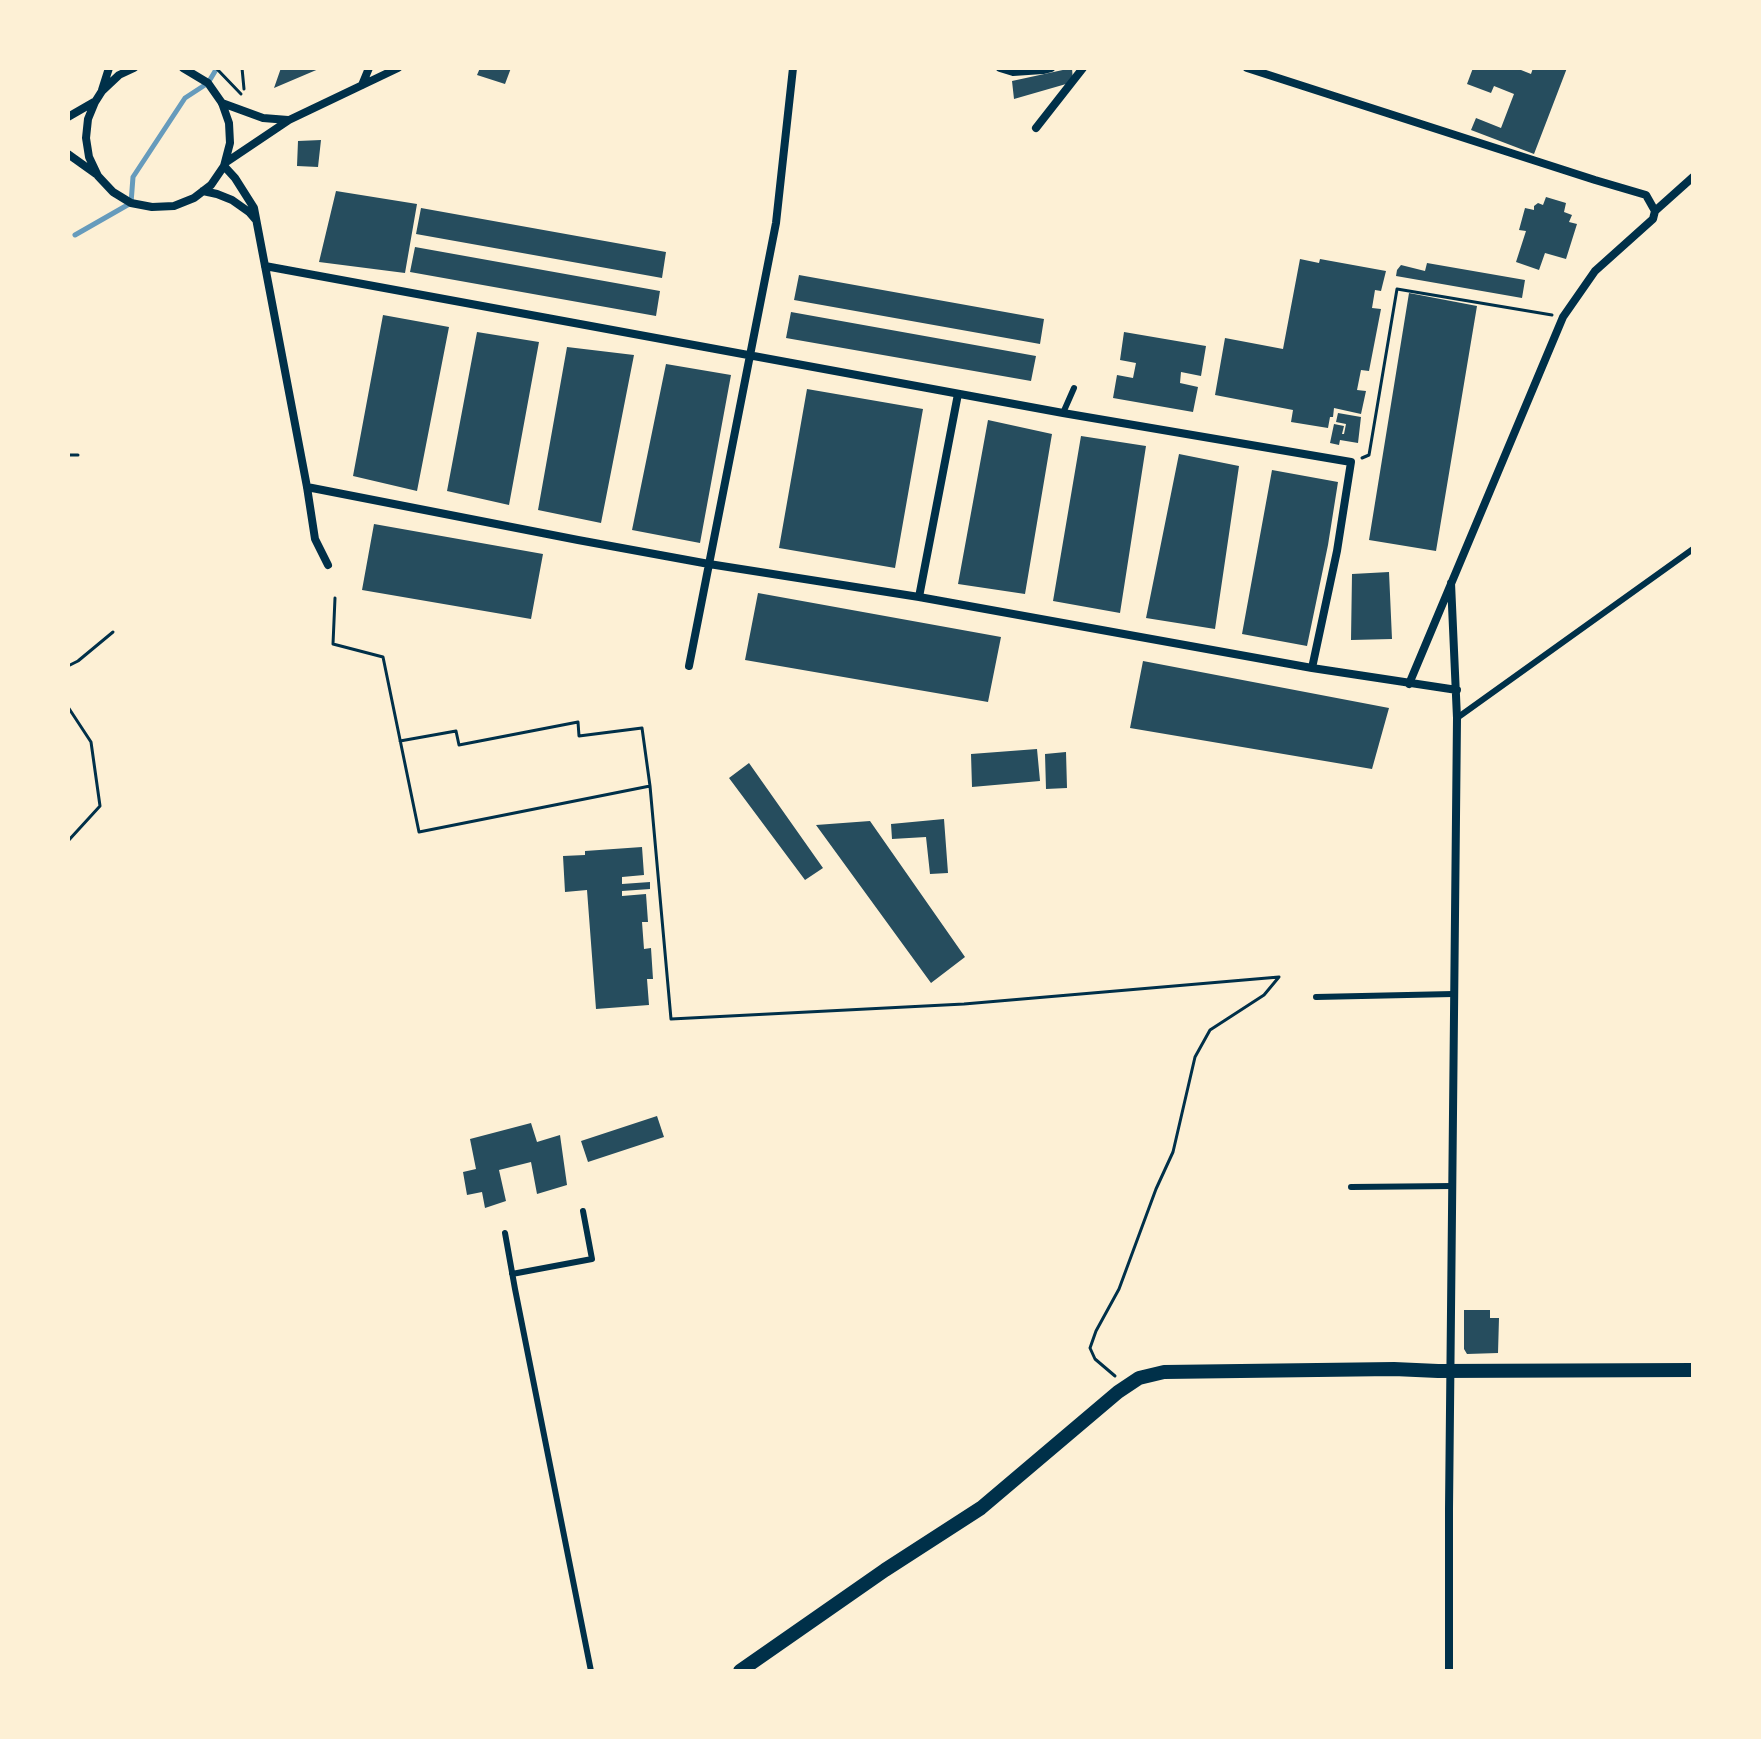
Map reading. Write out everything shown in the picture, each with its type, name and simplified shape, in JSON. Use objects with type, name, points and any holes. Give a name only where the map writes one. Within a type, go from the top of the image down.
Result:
[{"type":"street","points":[[102,91],[109,68]]},
{"type":"street","points":[[98,176],[89,157],[86,138],[88,119],[102,91],[119,75],[134,68]]},
{"type":"street","points":[[68,154],[131,203],[152,207],[174,206],[194,198],[211,185],[224,165],[230,143],[229,123],[222,103],[208,83],[185,68]]},
{"type":"street","points":[[362,85],[369,68]]},
{"type":"street","points":[[224,165],[289,120],[398,68]]},
{"type":"street","points":[[689,666],[776,223],[793,68]]},
{"type":"street","points":[[1000,68],[1013,72],[1045,69]]},
{"type":"street","points":[[1036,128],[1083,68]]},
{"type":"street","points":[[1247,68],[1646,195],[1655,211]]},
{"type":"street","points":[[68,117],[95,102]]},
{"type":"street","points":[[222,103],[263,118],[289,120]]},
{"type":"street","points":[[224,165],[254,208],[315,539],[328,565]]},
{"type":"street","points":[[1409,684],[1563,317],[1595,271],[1653,219],[1655,211],[1693,177]]},
{"type":"street","points":[[203,191],[232,200],[256,219]]},
{"type":"street","points":[[265,266],[1063,413],[1351,462],[1337,551],[1312,668]]},
{"type":"street","points":[[919,597],[958,394]]},
{"type":"street","points":[[307,487],[709,564],[1457,690]]},
{"type":"street","points":[[1449,1671],[1457,718],[1451,583]]},
{"type":"street","points":[[740,1671],[885,1570],[981,1508],[1139,1378],[1164,1372],[1693,1370]]},
{"type":"lane","points":[[1063,413],[1074,388]]},
{"type":"lane","points":[[1457,718],[1693,549]]},
{"type":"lane","points":[[1316,997],[1453,994]]},
{"type":"lane","points":[[1351,1187],[1453,1186]]},
{"type":"lane","points":[[512,1274],[592,1259],[583,1211]]},
{"type":"lane","points":[[505,1233],[591,1671]]},
{"type":"path","points":[[216,68],[244,98]]},
{"type":"path","points":[[242,68],[244,89]]},
{"type":"path","points":[[1351,462],[1369,455],[1397,289],[1563,317]]},
{"type":"path","points":[[68,455],[78,455]]},
{"type":"path","points":[[335,598],[333,644],[383,657],[419,832],[650,786]]},
{"type":"path","points":[[68,666],[113,632]]},
{"type":"path","points":[[68,688],[68,707],[91,742],[100,806],[68,841]]},
{"type":"path","points":[[400,741],[456,731],[459,745],[578,722],[579,736],[642,728],[671,1019],[964,1004],[1279,977],[1264,995],[1210,1030],[1195,1057],[1173,1152],[1119,1289],[1090,1348],[1095,1359],[1126,1387]]},
{"type":"building","points":[[281,68],[321,68],[274,88]]},
{"type":"building","points":[[480,68],[511,68],[505,84],[477,75]]},
{"type":"building","points":[[1072,68],[1073,82],[1014,99],[1012,81]]},
{"type":"building","points":[[1473,68],[1516,68],[1531,74],[1533,68],[1567,68],[1534,154],[1471,130],[1476,118],[1501,128],[1514,94],[1494,86],[1491,93],[1467,84]]},
{"type":"building","points":[[321,140],[318,167],[297,166],[298,141]]},
{"type":"building","points":[[336,191],[417,204],[405,273],[319,262]]},
{"type":"building","points":[[1546,197],[1566,203],[1564,212],[1572,215],[1569,222],[1577,224],[1566,259],[1545,253],[1539,270],[1516,262],[1526,231],[1519,230],[1525,208],[1534,210],[1538,203],[1543,205]]},
{"type":"building","points":[[421,208],[666,252],[662,278],[416,234]]},
{"type":"building","points":[[415,247],[660,291],[656,316],[410,272]]},
{"type":"building","points":[[1300,259],[1319,263],[1320,259],[1386,271],[1381,291],[1375,290],[1372,308],[1381,309],[1369,371],[1361,370],[1357,390],[1366,391],[1361,414],[1334,408],[1328,428],[1291,422],[1293,410],[1215,395],[1225,338],[1283,349]]},
{"type":"building","points":[[1427,263],[1525,280],[1522,298],[1396,276],[1401,265],[1425,271]]},
{"type":"building","points":[[799,275],[1044,319],[1040,344],[794,300]]},
{"type":"building","points":[[1409,293],[1477,306],[1436,551],[1369,540]]},
{"type":"building","points":[[791,312],[1036,356],[1031,381],[786,338]]},
{"type":"building","points":[[383,315],[449,327],[417,491],[353,476]]},
{"type":"building","points":[[477,332],[539,342],[509,505],[447,491]]},
{"type":"building","points":[[1124,332],[1206,346],[1201,376],[1181,372],[1180,383],[1198,387],[1193,412],[1113,398],[1117,375],[1133,378],[1136,363],[1120,360]]},
{"type":"building","points":[[567,347],[634,355],[601,523],[538,510]]},
{"type":"building","points":[[666,364],[731,375],[700,543],[632,530]]},
{"type":"building","points":[[807,389],[923,409],[895,568],[779,548]]},
{"type":"building","points":[[1338,413],[1361,417],[1358,443],[1340,440],[1339,445],[1330,443],[1334,424],[1344,426],[1344,434],[1346,424],[1336,422]]},
{"type":"building","points":[[988,420],[1052,434],[1025,594],[958,584]]},
{"type":"building","points":[[1081,436],[1146,446],[1120,613],[1053,601]]},
{"type":"building","points":[[1179,454],[1239,466],[1215,629],[1146,618]]},
{"type":"building","points":[[1272,470],[1338,482],[1307,646],[1242,634]]},
{"type":"building","points":[[374,524],[543,554],[531,619],[362,590]]},
{"type":"building","points":[[1389,572],[1392,639],[1351,640],[1352,574]]},
{"type":"building","points":[[758,593],[1001,637],[988,702],[745,660]]},
{"type":"building","points":[[1143,661],[1389,708],[1372,769],[1130,728]]},
{"type":"building","points":[[1037,749],[1040,781],[972,787],[971,754]]},
{"type":"building","points":[[1066,752],[1067,788],[1046,789],[1045,754]]},
{"type":"building","points":[[749,763],[823,868],[805,880],[729,778]]},
{"type":"building","points":[[944,819],[948,873],[930,874],[926,837],[892,839],[891,824]]},
{"type":"building","points":[[870,821],[965,957],[931,983],[816,825]]},
{"type":"building","points":[[642,847],[644,875],[622,877],[622,884],[650,882],[650,889],[622,891],[622,896],[646,894],[648,922],[642,922],[644,949],[651,948],[653,979],[647,979],[649,1005],[596,1009],[587,890],[565,892],[563,856],[585,855],[585,851]]},
{"type":"building","points":[[657,1116],[664,1137],[588,1162],[581,1141]]},
{"type":"building","points":[[531,1123],[537,1142],[560,1135],[567,1185],[537,1194],[531,1162],[499,1170],[506,1201],[485,1208],[482,1192],[467,1195],[463,1172],[476,1169],[470,1139]]},
{"type":"building","points":[[1464,1310],[1490,1310],[1490,1318],[1499,1318],[1498,1353],[1467,1354],[1464,1349]]},
{"type":"waterway","points":[[75,235],[131,203],[133,177],[185,98],[208,83],[217,68]]}]
